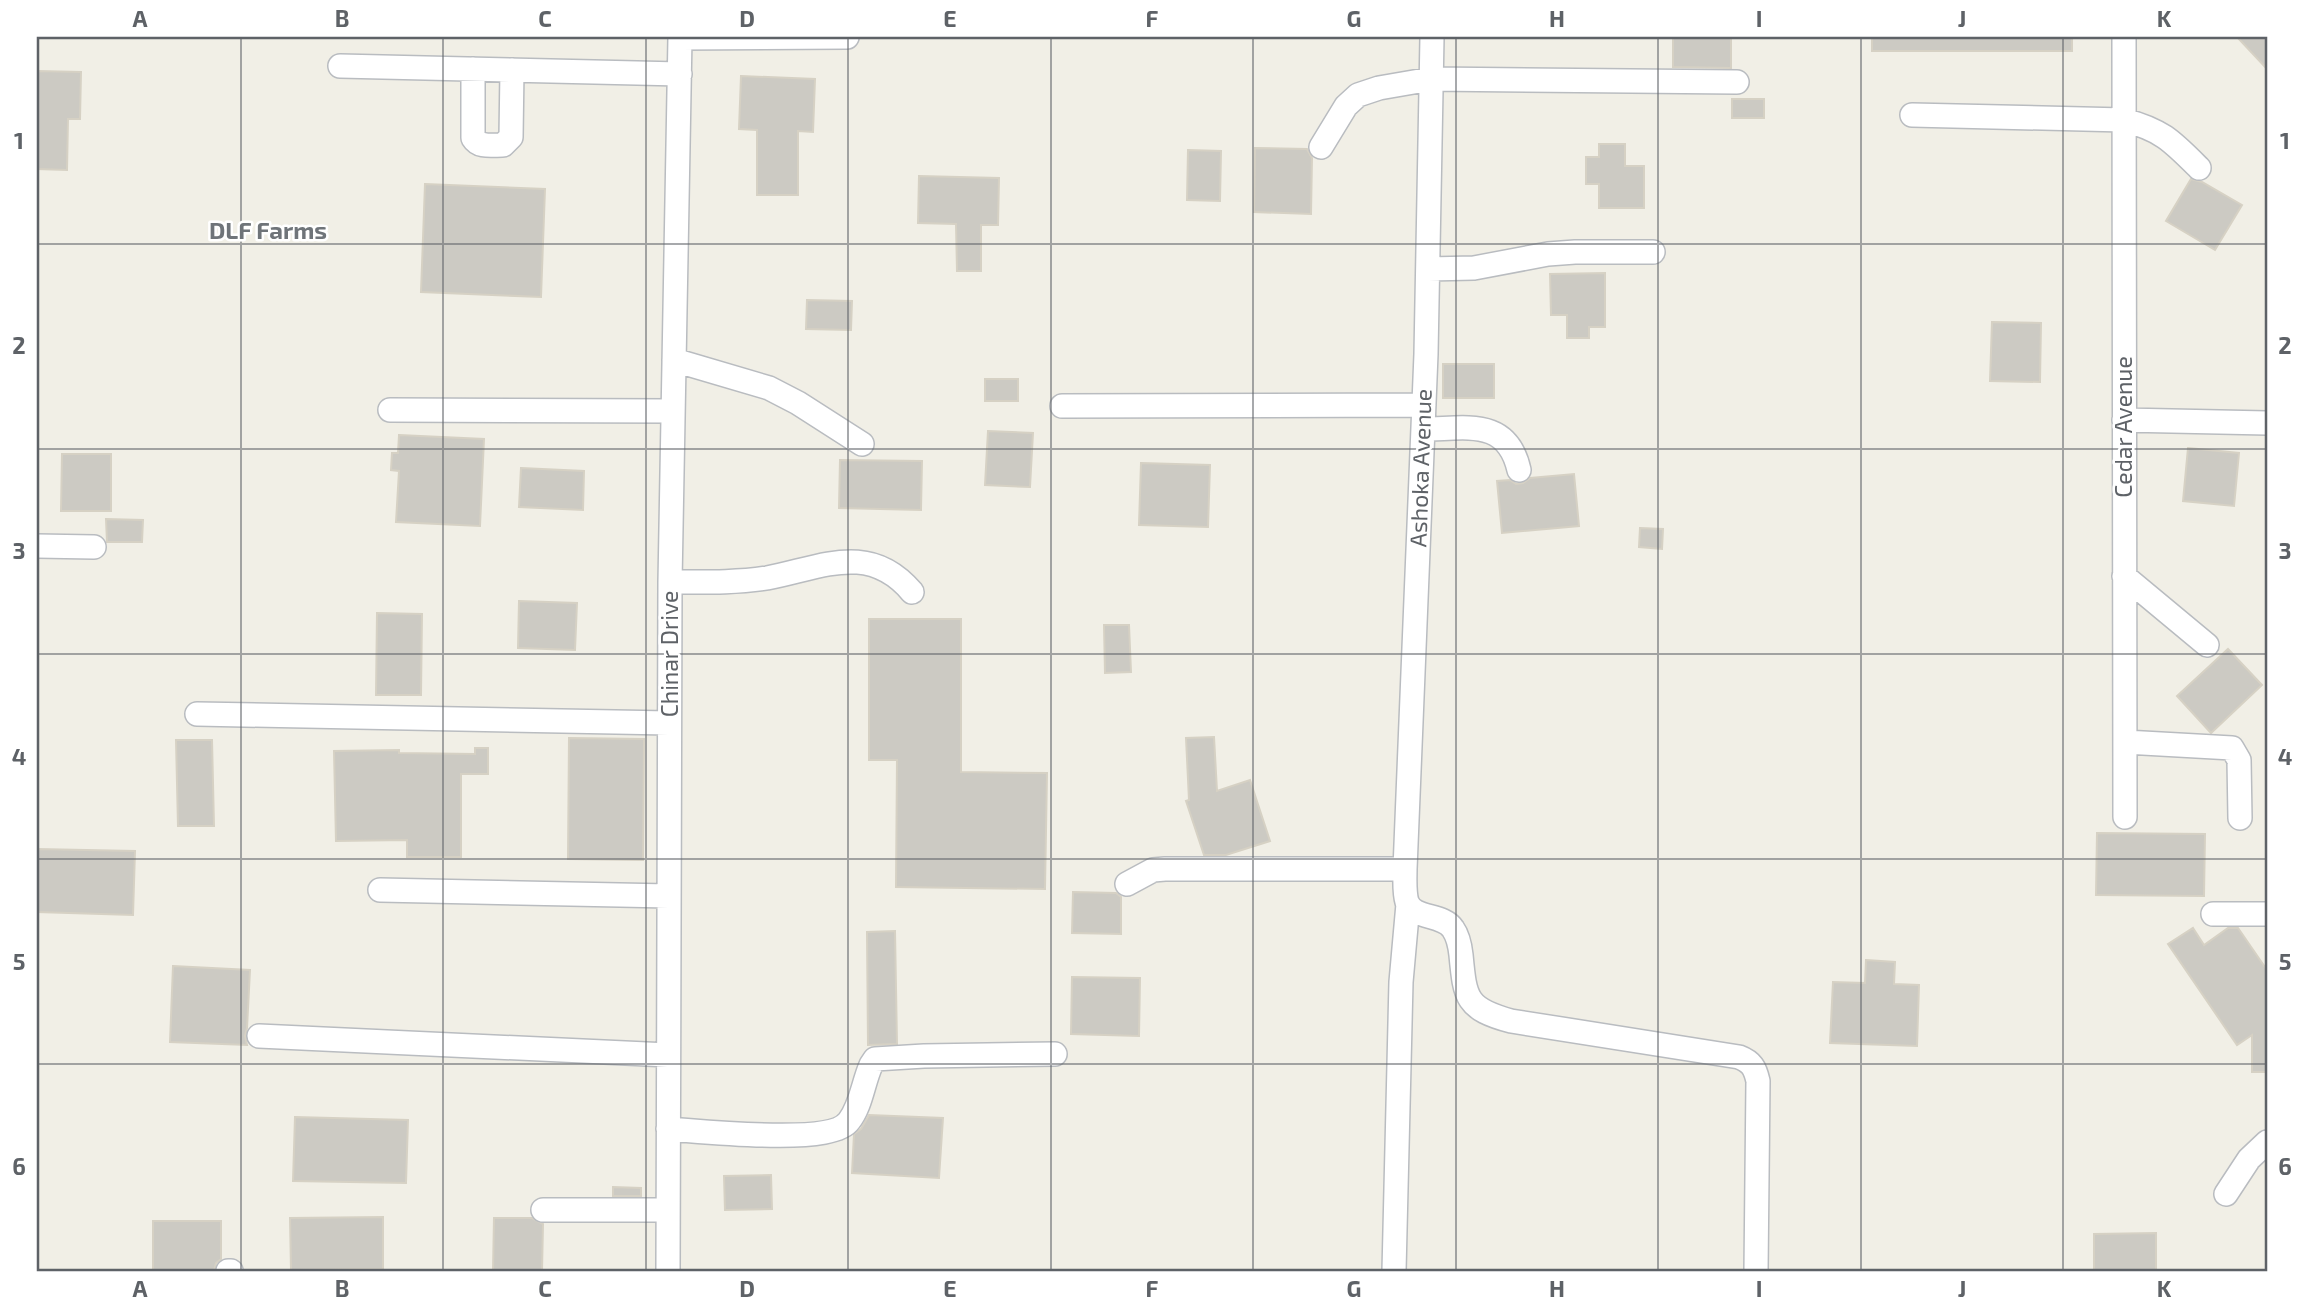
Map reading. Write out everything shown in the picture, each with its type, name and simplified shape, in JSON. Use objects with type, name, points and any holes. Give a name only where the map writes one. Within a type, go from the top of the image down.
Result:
[{"type":"street","points":[[680,37],[847,37]]},
{"type":"street","name":"Chinar Drive","points":[[668,1271],[670,582],[680,37]]},
{"type":"street","name":"Ashoka Avenue","points":[[1394,1271],[1401,982],[1407,902],[1405,869],[1424,405],[1432,37]]},
{"type":"street","name":"Cedar Avenue","points":[[2124,37],[2125,817]]},
{"type":"street","points":[[340,66],[680,74]]},
{"type":"street","points":[[473,69],[473,138],[478,144],[486,145],[503,145],[510,137],[512,70]]},
{"type":"street","points":[[1321,147],[1346,106],[1359,95],[1379,88],[1431,79],[1737,82]]},
{"type":"street","points":[[1912,115],[2124,120],[2148,126],[2164,134],[2199,168]]},
{"type":"street","points":[[1427,269],[1474,268],[1575,251],[1653,253]]},
{"type":"street","points":[[674,360],[769,388],[798,402],[862,444]]},
{"type":"street","points":[[1062,406],[1424,405]]},
{"type":"street","points":[[390,410],[673,411]]},
{"type":"street","points":[[2123,420],[2267,423]]},
{"type":"street","points":[[1423,429],[1475,429],[1500,435],[1511,446],[1519,470]]},
{"type":"street","points":[[37,547],[94,547]]},
{"type":"street","points":[[670,582],[742,581],[767,578],[821,564],[845,562],[869,564],[891,571],[912,592]]},
{"type":"street","points":[[2124,576],[2207,645]]},
{"type":"street","points":[[197,714],[669,723]]},
{"type":"street","points":[[2125,742],[2232,748],[2239,760],[2240,818]]},
{"type":"street","points":[[1127,884],[1153,870],[1165,869],[1405,869]]},
{"type":"street","points":[[380,890],[669,896]]},
{"type":"street","points":[[1407,902],[1419,912],[1441,919],[1452,928],[1460,949],[1467,997],[1489,1015],[1511,1021],[1739,1057],[1749,1061],[1758,1081],[1756,1271]]},
{"type":"street","points":[[2213,914],[2267,914]]},
{"type":"street","points":[[259,1036],[668,1055]]},
{"type":"street","points":[[668,1129],[772,1135],[832,1132],[848,1123],[875,1059],[1055,1054]]},
{"type":"street","points":[[2226,1194],[2249,1159],[2267,1142]]},
{"type":"street","points":[[542,1210],[668,1210]]},
{"type":"building","points":[[1673,37],[1731,37],[1731,68],[1673,67]]},
{"type":"building","points":[[1872,37],[2072,37],[2072,51],[1872,51]]},
{"type":"building","points":[[2237,37],[2267,37],[2267,69]]},
{"type":"building","points":[[37,71],[81,72],[80,119],[68,119],[67,170],[37,169]]},
{"type":"building","points":[[741,76],[815,79],[813,132],[798,131],[798,195],[757,195],[757,130],[739,129]]},
{"type":"building","points":[[1732,99],[1764,99],[1764,118],[1732,118]]},
{"type":"building","points":[[1599,144],[1625,144],[1625,166],[1644,166],[1644,208],[1599,208],[1599,184],[1586,184],[1586,157],[1599,157]]},
{"type":"building","points":[[1255,148],[1307,149],[1312,158],[1311,214],[1254,212]]},
{"type":"building","points":[[1188,150],[1221,151],[1220,201],[1187,200]]},
{"type":"building","points":[[919,176],[999,178],[998,225],[981,225],[981,271],[957,271],[956,224],[918,223]]},
{"type":"building","points":[[2191,179],[2202,182],[2242,205],[2215,250],[2166,221]]},
{"type":"building","points":[[425,184],[545,189],[541,297],[421,292]]},
{"type":"building","points":[[1605,273],[1605,327],[1589,327],[1589,338],[1567,338],[1567,315],[1551,315],[1550,274]]},
{"type":"building","points":[[807,300],[852,301],[851,330],[806,329]]},
{"type":"building","points":[[1992,322],[2041,323],[2040,382],[1990,381]]},
{"type":"building","points":[[1443,364],[1494,364],[1494,398],[1443,398]]},
{"type":"building","points":[[985,379],[1018,379],[1018,401],[985,401]]},
{"type":"building","points":[[988,431],[1033,433],[1030,487],[985,485]]},
{"type":"building","points":[[399,435],[484,439],[480,526],[396,522],[399,471],[391,470],[392,453],[398,453]]},
{"type":"building","points":[[2188,448],[2239,453],[2234,506],[2183,501]]},
{"type":"building","points":[[62,454],[111,454],[111,511],[61,511]]},
{"type":"building","points":[[840,460],[922,461],[921,510],[839,508]]},
{"type":"building","points":[[1141,463],[1210,465],[1208,527],[1139,525]]},
{"type":"building","points":[[521,468],[584,471],[583,510],[519,507]]},
{"type":"building","points":[[1574,474],[1579,526],[1502,533],[1497,481],[1510,480],[1516,484],[1530,478]]},
{"type":"building","points":[[106,519],[143,520],[142,542],[107,542]]},
{"type":"building","points":[[1640,528],[1663,529],[1662,549],[1639,547]]},
{"type":"building","points":[[519,601],[577,603],[575,650],[518,648]]},
{"type":"building","points":[[377,613],[422,614],[421,695],[376,695]]},
{"type":"building","points":[[869,619],[961,619],[961,772],[1047,773],[1045,889],[896,887],[897,760],[869,760]]},
{"type":"building","points":[[1104,625],[1129,625],[1131,672],[1105,673]]},
{"type":"building","points":[[2228,649],[2262,685],[2211,733],[2177,696]]},
{"type":"building","points":[[1214,737],[1217,791],[1250,780],[1270,841],[1226,855],[1204,855],[1186,801],[1189,800],[1186,738]]},
{"type":"building","points":[[569,738],[644,739],[643,860],[568,859]]},
{"type":"building","points":[[176,740],[212,740],[214,826],[178,826]]},
{"type":"building","points":[[475,748],[488,748],[488,774],[461,774],[461,857],[407,857],[407,840],[336,841],[334,751],[399,750],[399,753],[475,754]]},
{"type":"building","points":[[2097,833],[2205,834],[2204,896],[2096,895]]},
{"type":"building","points":[[37,849],[135,851],[133,915],[37,912]]},
{"type":"building","points":[[1073,892],[1116,893],[1121,897],[1121,934],[1072,933]]},
{"type":"building","points":[[2193,928],[2204,945],[2228,928],[2238,928],[2267,970],[2267,1072],[2252,1072],[2252,1035],[2237,1045],[2168,944]]},
{"type":"building","points":[[895,931],[897,1044],[868,1045],[867,932]]},
{"type":"building","points":[[1866,960],[1895,962],[1894,984],[1919,985],[1917,1046],[1830,1043],[1833,982],[1865,983]]},
{"type":"building","points":[[173,966],[250,970],[245,1036],[247,1045],[170,1042]]},
{"type":"building","points":[[1072,977],[1140,978],[1139,1036],[1071,1034]]},
{"type":"building","points":[[869,1115],[943,1118],[939,1178],[852,1173],[854,1134],[861,1129]]},
{"type":"building","points":[[295,1117],[408,1120],[406,1183],[293,1181]]},
{"type":"building","points":[[771,1175],[772,1209],[725,1210],[724,1176]]},
{"type":"building","points":[[613,1187],[641,1188],[641,1196],[613,1196]]},
{"type":"building","points":[[383,1217],[383,1269],[291,1270],[290,1218]]},
{"type":"building","points":[[494,1218],[532,1218],[543,1224],[542,1271],[493,1271]]},
{"type":"building","points":[[153,1221],[221,1221],[221,1259],[216,1263],[214,1271],[153,1271]]},
{"type":"building","points":[[2156,1233],[2156,1271],[2094,1271],[2094,1234]]},
{"type":"district","name":"DLF Farms","points":[[268,231]]}]
